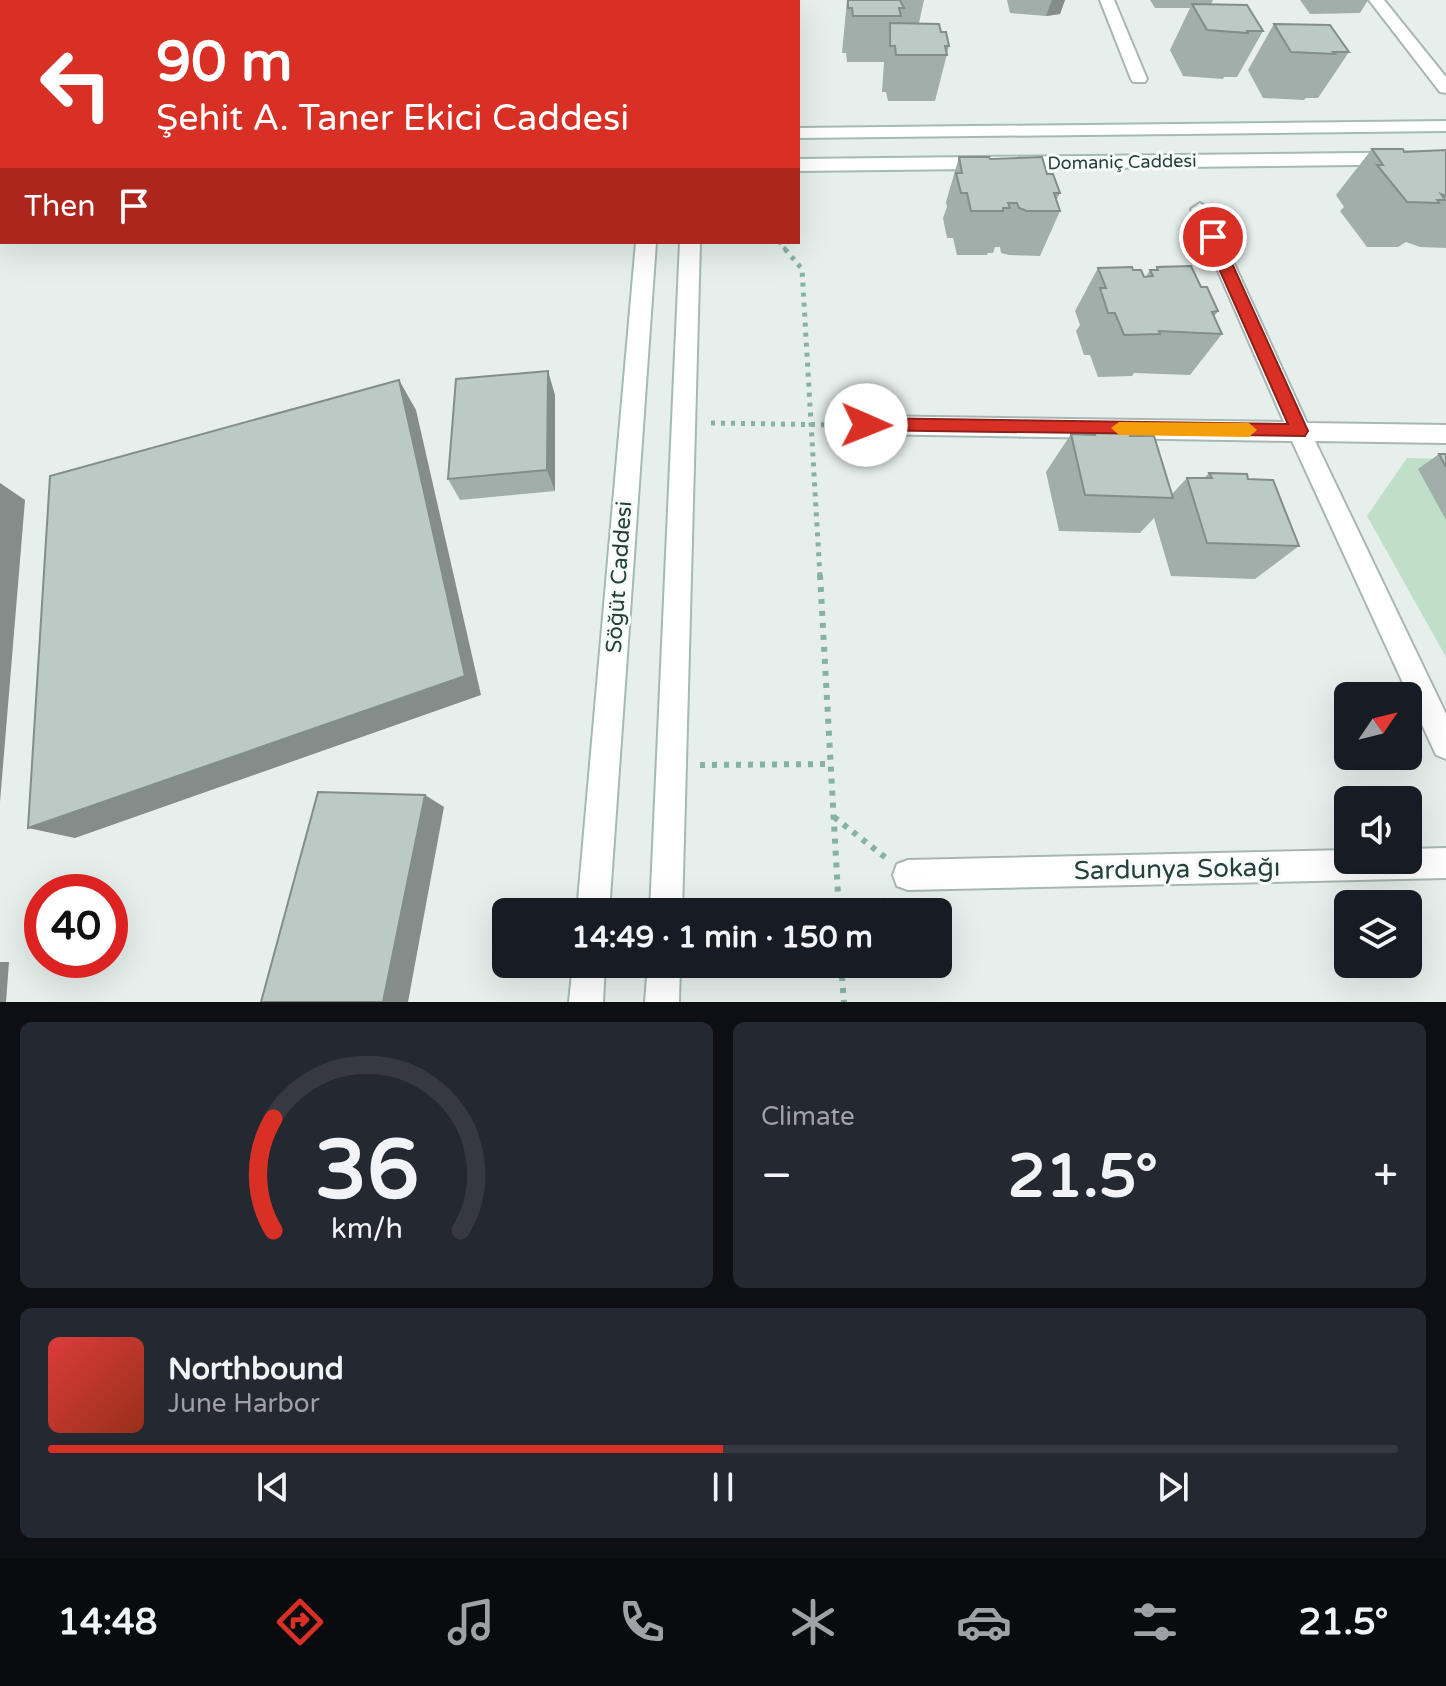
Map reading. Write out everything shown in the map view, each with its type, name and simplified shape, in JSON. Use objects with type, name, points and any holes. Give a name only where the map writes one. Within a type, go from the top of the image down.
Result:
[{"type":"main road","points":[[1107,0],[1139,79]]},
{"type":"main road","points":[[1376,0],[1446,88]]},
{"type":"main road","name":"Domaniç Caddesi","points":[[800,133],[1446,126]]},
{"type":"main road","name":"Domaniç Caddesi","points":[[800,165],[1446,158]]},
{"type":"main road","points":[[1200,209],[1299,431],[1446,745]]},
{"type":"main road","name":"Söğüt Caddesi","points":[[594,898],[646,244]]},
{"type":"main road","points":[[666,898],[690,244]]},
{"type":"main road","points":[[866,425],[1446,434]]},
{"type":"main road","name":"Sardunya Sokağı","points":[[908,875],[1446,863]]},
{"type":"main road","points":[[586,1002],[588,978]]},
{"type":"main road","points":[[662,1002],[663,978]]},
{"type":"path","points":[[781,244],[802,269],[838,898]]},
{"type":"path","points":[[683,423],[866,425]]},
{"type":"path","points":[[671,765],[830,764]]},
{"type":"path","points":[[842,978],[844,1002]]},
{"type":"green space","points":[[1407,458],[1446,459],[1446,657],[1367,516]]},
{"type":"building","points":[[848,0],[900,0],[904,8],[899,8],[901,16],[853,16]]},
{"type":"building","points":[[1192,4],[1247,5],[1263,31],[1207,30]]},
{"type":"building","points":[[890,23],[939,24],[941,32],[946,32],[947,55],[896,55],[895,46],[890,46]]},
{"type":"building","points":[[1274,24],[1330,25],[1349,52],[1291,52]]},
{"type":"building","points":[[1372,149],[1403,149],[1404,152],[1446,150],[1446,196],[1441,194],[1445,200],[1437,200],[1439,203],[1407,202],[1377,165],[1383,165]]},
{"type":"building","points":[[959,157],[1042,157],[1047,174],[1053,174],[1060,193],[1054,193],[1060,211],[1027,211],[1019,208],[1017,203],[1008,203],[1010,208],[1003,208],[1003,211],[971,211],[967,193],[961,193],[956,173],[962,173]]},
{"type":"building","points":[[1191,266],[1201,287],[1207,287],[1218,311],[1212,312],[1222,334],[1159,331],[1160,334],[1124,335],[1115,313],[1108,313],[1100,288],[1106,288],[1098,268],[1132,267],[1133,270],[1141,270],[1144,277],[1153,276],[1150,270],[1158,270],[1157,267]]},
{"type":"building","points":[[548,371],[547,470],[448,479],[456,379]]},
{"type":"building","points":[[399,380],[465,676],[28,828],[50,476]]},
{"type":"building","points":[[1093,430],[1129,430],[1130,436],[1154,436],[1173,498],[1085,495],[1071,434],[1095,435]]},
{"type":"building","points":[[1439,454],[1446,454],[1446,467]]},
{"type":"building","points":[[1209,473],[1247,474],[1248,479],[1273,480],[1299,546],[1207,543],[1187,478],[1212,478]]},
{"type":"building","points":[[318,792],[425,795],[383,1002],[261,1002]]},
{"type":"slow traffic","points":[[1119,428],[1249,430]]},
{"type":"route","points":[[866,425],[1299,431],[1213,237]]}]
